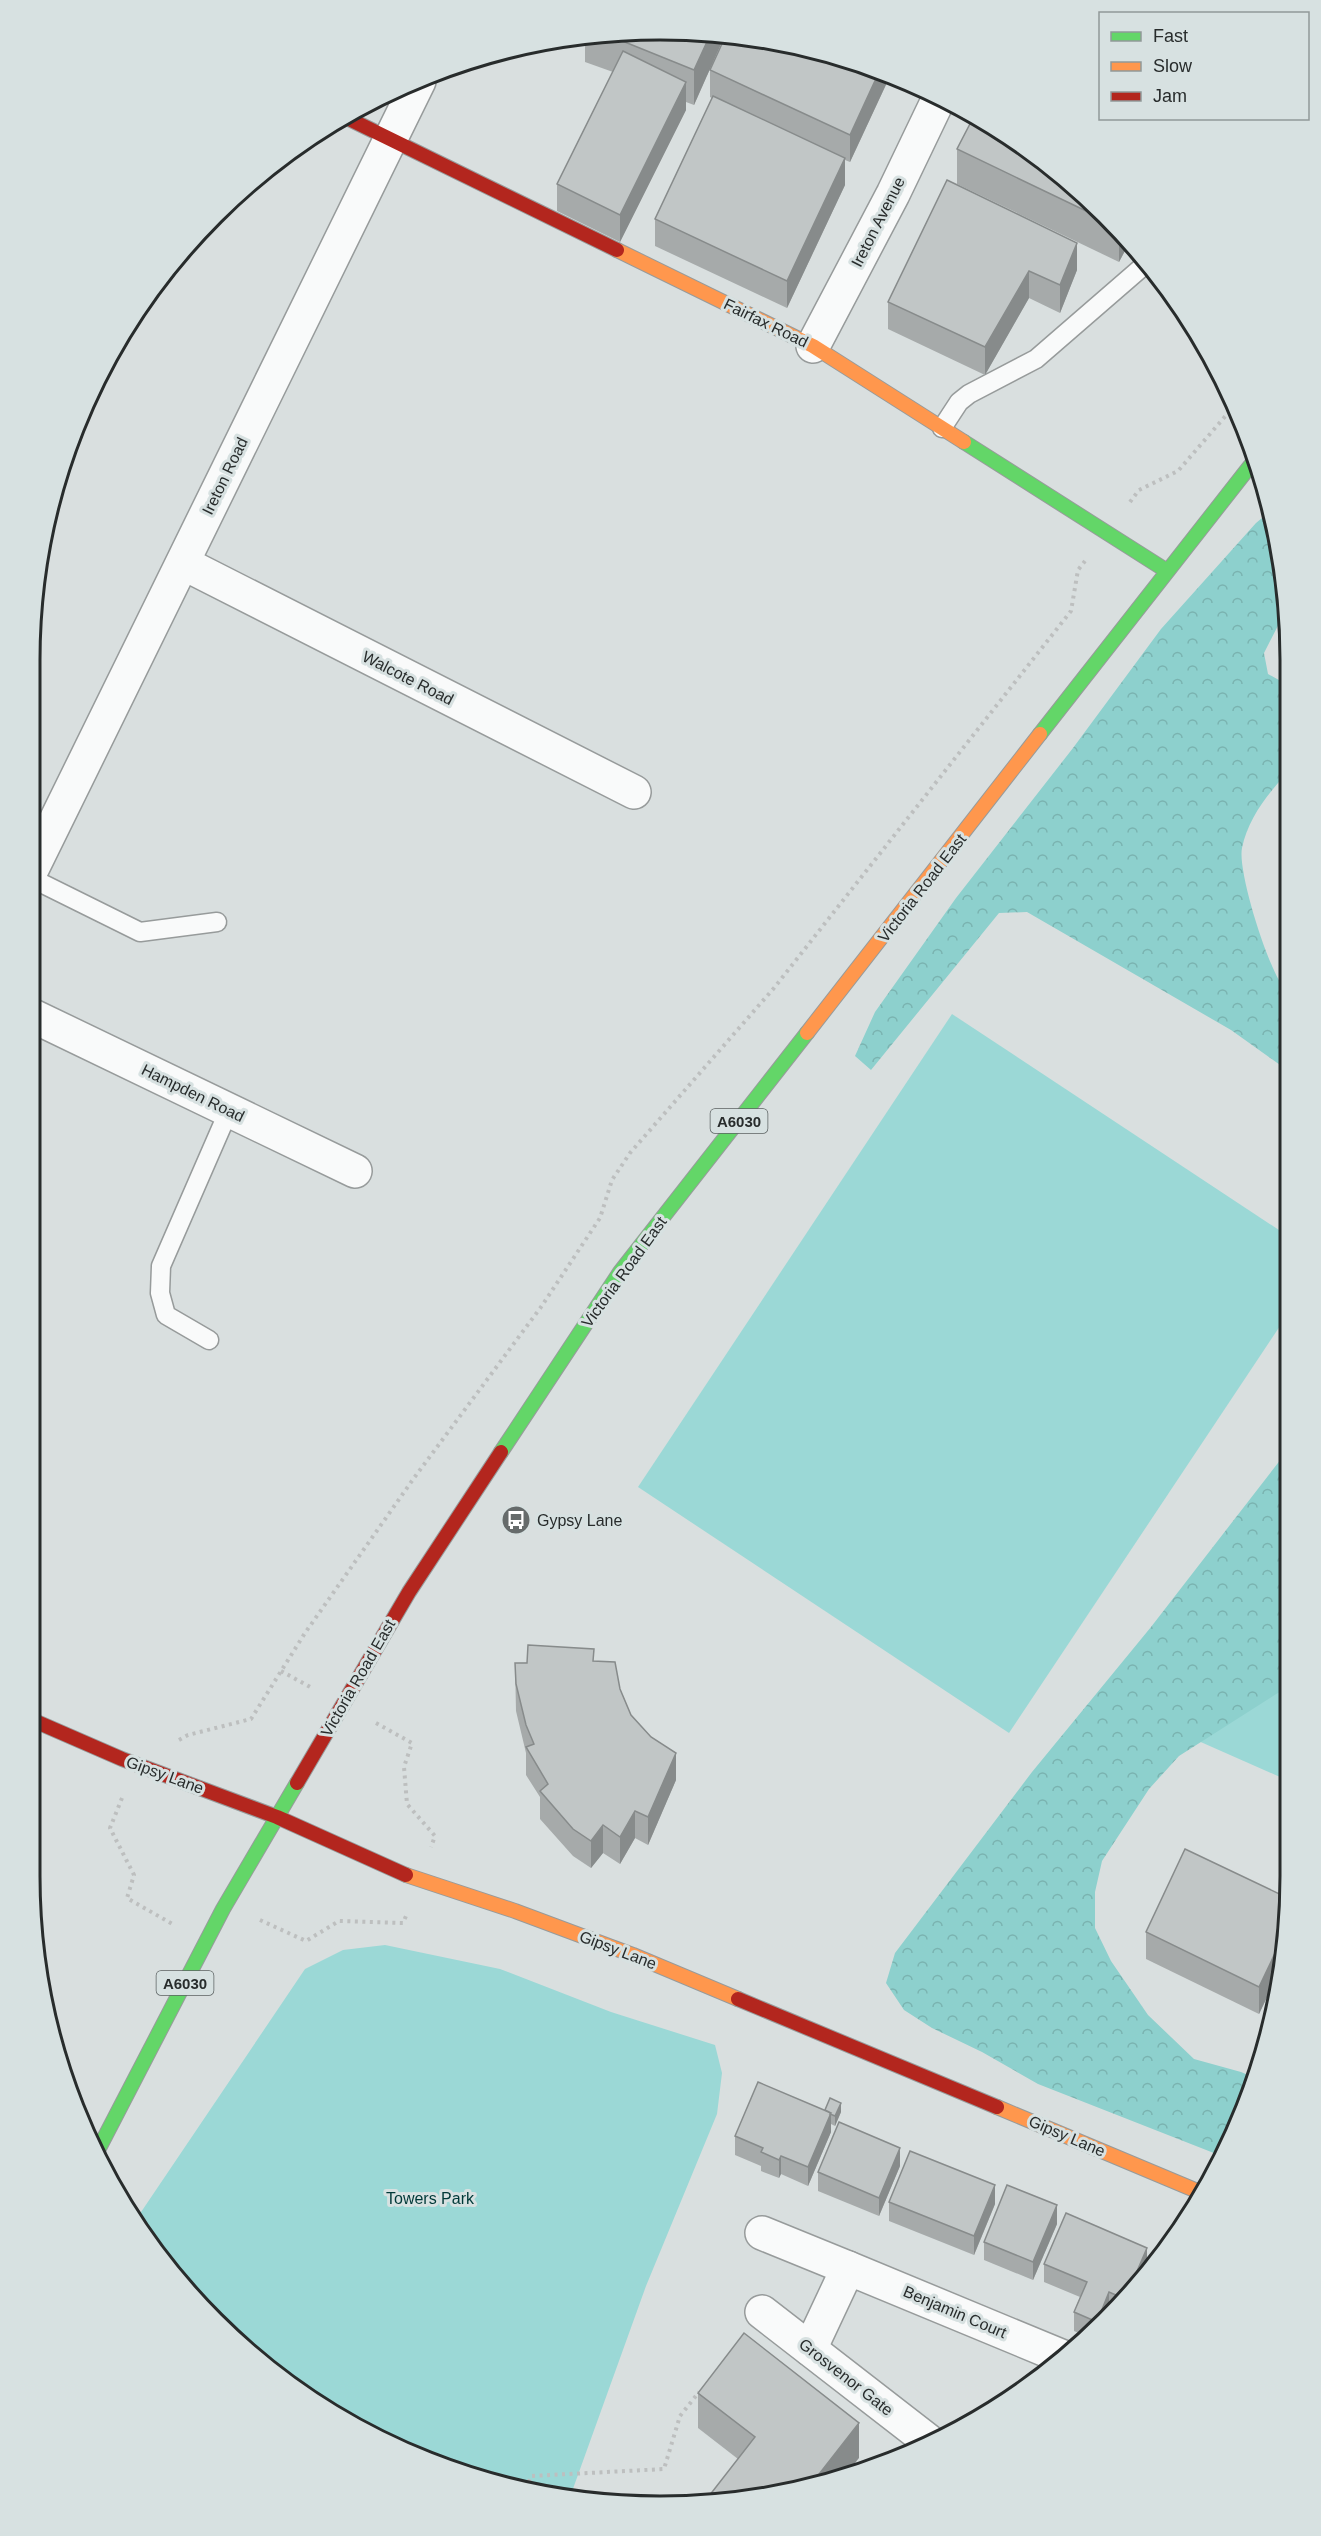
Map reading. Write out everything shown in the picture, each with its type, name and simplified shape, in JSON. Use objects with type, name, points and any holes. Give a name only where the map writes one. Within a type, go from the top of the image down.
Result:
[{"type":"main road","name":"Fairfax Road","points":[[355,122],[813,346],[1167,571]]},
{"type":"main road","name":"Victoria Road East","points":[[101,2144],[206,1942],[409,1592],[620,1272],[957,844],[1250,467]]},
{"type":"main road","name":"Gipsy Lane","points":[[40,1723],[136,1765],[277,1817],[419,1881],[515,1911],[633,1955],[1195,2190]]},
{"type":"street","name":"Ireton Road","points":[[40,853],[414,92]]},
{"type":"street","name":"Ireton Avenue","points":[[813,346],[893,194],[936,105]]},
{"type":"street","name":"Walcote Road","points":[[183,563],[634,792]]},
{"type":"street","name":"Hampden Road","points":[[40,1019],[355,1171]]},
{"type":"street","name":"Benjamin Court","points":[[762,2233],[1055,2354]]},
{"type":"street","points":[[810,2349],[848,2268]]},
{"type":"street","name":"Grosvenor Gate","points":[[762,2312],[923,2437]]},
{"type":"lane","points":[[942,428],[958,402],[1036,359],[1140,269]]},
{"type":"lane","points":[[40,882],[140,932],[217,922]]},
{"type":"lane","points":[[209,1340],[166,1315],[160,1293],[161,1266],[229,1110]]},
{"type":"path","points":[[206,1942],[128,1898],[134,1875],[110,1828],[136,1765],[188,1735],[251,1719],[304,1633],[414,1478],[548,1297],[600,1218],[612,1180],[630,1153],[774,988],[1071,611],[1078,570],[1139,490],[1178,471],[1228,413]]},
{"type":"path","points":[[255,1918],[306,1941],[339,1921],[403,1923],[435,1836],[407,1804],[404,1767],[412,1743],[281,1671]]},
{"type":"path","points":[[529,2481],[531,2476],[664,2469],[680,2416],[701,2390]]},
{"type":"green space","points":[[1263,517],[1269,540],[1279,620],[1264,653],[1268,674],[1280,681],[1280,781],[1253,818],[1242,848],[1242,860],[1256,923],[1280,982],[1280,1065],[1231,1030],[1027,912],[999,913],[871,1070],[855,1056],[875,1012],[956,898],[1073,748],[1161,629]]},
{"type":"green space","points":[[952,1014],[1280,1231],[1280,1326],[1009,1733],[638,1487]]},
{"type":"green space","points":[[1280,1460],[1280,1692],[1179,1756],[1149,1789],[1102,1861],[1095,1892],[1095,1928],[1111,1961],[1148,2015],[1194,2059],[1248,2075],[1215,2153],[1038,2084],[982,2052],[932,2028],[904,2010],[886,1983],[895,1953],[1032,1772],[1151,1627]]},
{"type":"green space","points":[[1280,1506],[1280,1777],[1126,1709]]},
{"type":"green space","name":"Towers Park","points":[[385,1945],[500,1969],[611,2012],[715,2045],[722,2073],[717,2114],[646,2286],[573,2489],[540,2484],[461,2463],[386,2432],[316,2391],[252,2342],[222,2314],[169,2253],[141,2213],[305,1969],[343,1950]]},
{"type":"building","points":[[660,40],[707,43],[694,70],[624,42]]},
{"type":"building","points":[[722,44],[781,52],[876,79],[850,135],[710,70]]},
{"type":"building","points":[[623,51],[686,82],[620,215],[557,184]]},
{"type":"building","points":[[713,96],[845,158],[787,281],[655,219]]},
{"type":"building","points":[[970,124],[1005,145],[1038,169],[1088,212],[957,149]]},
{"type":"building","points":[[947,180],[1077,243],[1060,285],[1029,271],[985,347],[888,302]]},
{"type":"building","points":[[528,1645],[594,1649],[593,1661],[615,1662],[620,1689],[631,1715],[651,1737],[676,1753],[648,1817],[635,1811],[620,1837],[603,1825],[591,1841],[573,1829],[540,1791],[548,1784],[526,1747],[534,1744],[526,1725],[516,1684],[515,1663],[527,1663]]},
{"type":"building","points":[[1185,1849],[1280,1894],[1275,1953],[1259,1987],[1146,1932]]},
{"type":"building","points":[[758,2082],[831,2113],[808,2167],[781,2156],[779,2160],[761,2152],[763,2148],[735,2136]]},
{"type":"building","points":[[830,2098],[841,2103],[835,2116],[825,2110]]},
{"type":"building","points":[[839,2122],[900,2148],[879,2198],[818,2172]]},
{"type":"building","points":[[910,2151],[995,2185],[974,2236],[889,2202]]},
{"type":"building","points":[[1007,2185],[1057,2205],[1033,2262],[984,2242]]},
{"type":"building","points":[[1066,2213],[1147,2248],[1137,2272],[1116,2295],[1109,2292],[1101,2312],[1093,2320],[1074,2312],[1087,2282],[1044,2264]]},
{"type":"building","points":[[744,2333],[859,2423],[819,2475],[781,2484],[711,2493],[755,2437],[698,2393]]},
{"type":"traffic: fast","points":[[964,442],[1167,571]]},
{"type":"traffic: fast","points":[[1040,734],[1250,467]]},
{"type":"traffic: fast","points":[[501,1452],[620,1272],[807,1033]]},
{"type":"traffic: fast","points":[[101,2144],[223,1909],[297,1783]]},
{"type":"traffic: slow","points":[[617,250],[813,346],[964,442]]},
{"type":"traffic: slow","points":[[807,1033],[1040,734]]},
{"type":"traffic: slow","points":[[406,1875],[515,1911],[633,1955],[738,1999]]},
{"type":"traffic: slow","points":[[997,2107],[1195,2190]]},
{"type":"traffic: jam","points":[[355,122],[617,250]]},
{"type":"traffic: jam","points":[[297,1783],[409,1592],[501,1452]]},
{"type":"traffic: jam","points":[[40,1723],[122,1759],[277,1817],[406,1875]]},
{"type":"traffic: jam","points":[[738,1999],[997,2107]]},
{"type":"place","name":"Gypsy Lane","points":[[516,1520]]}]
